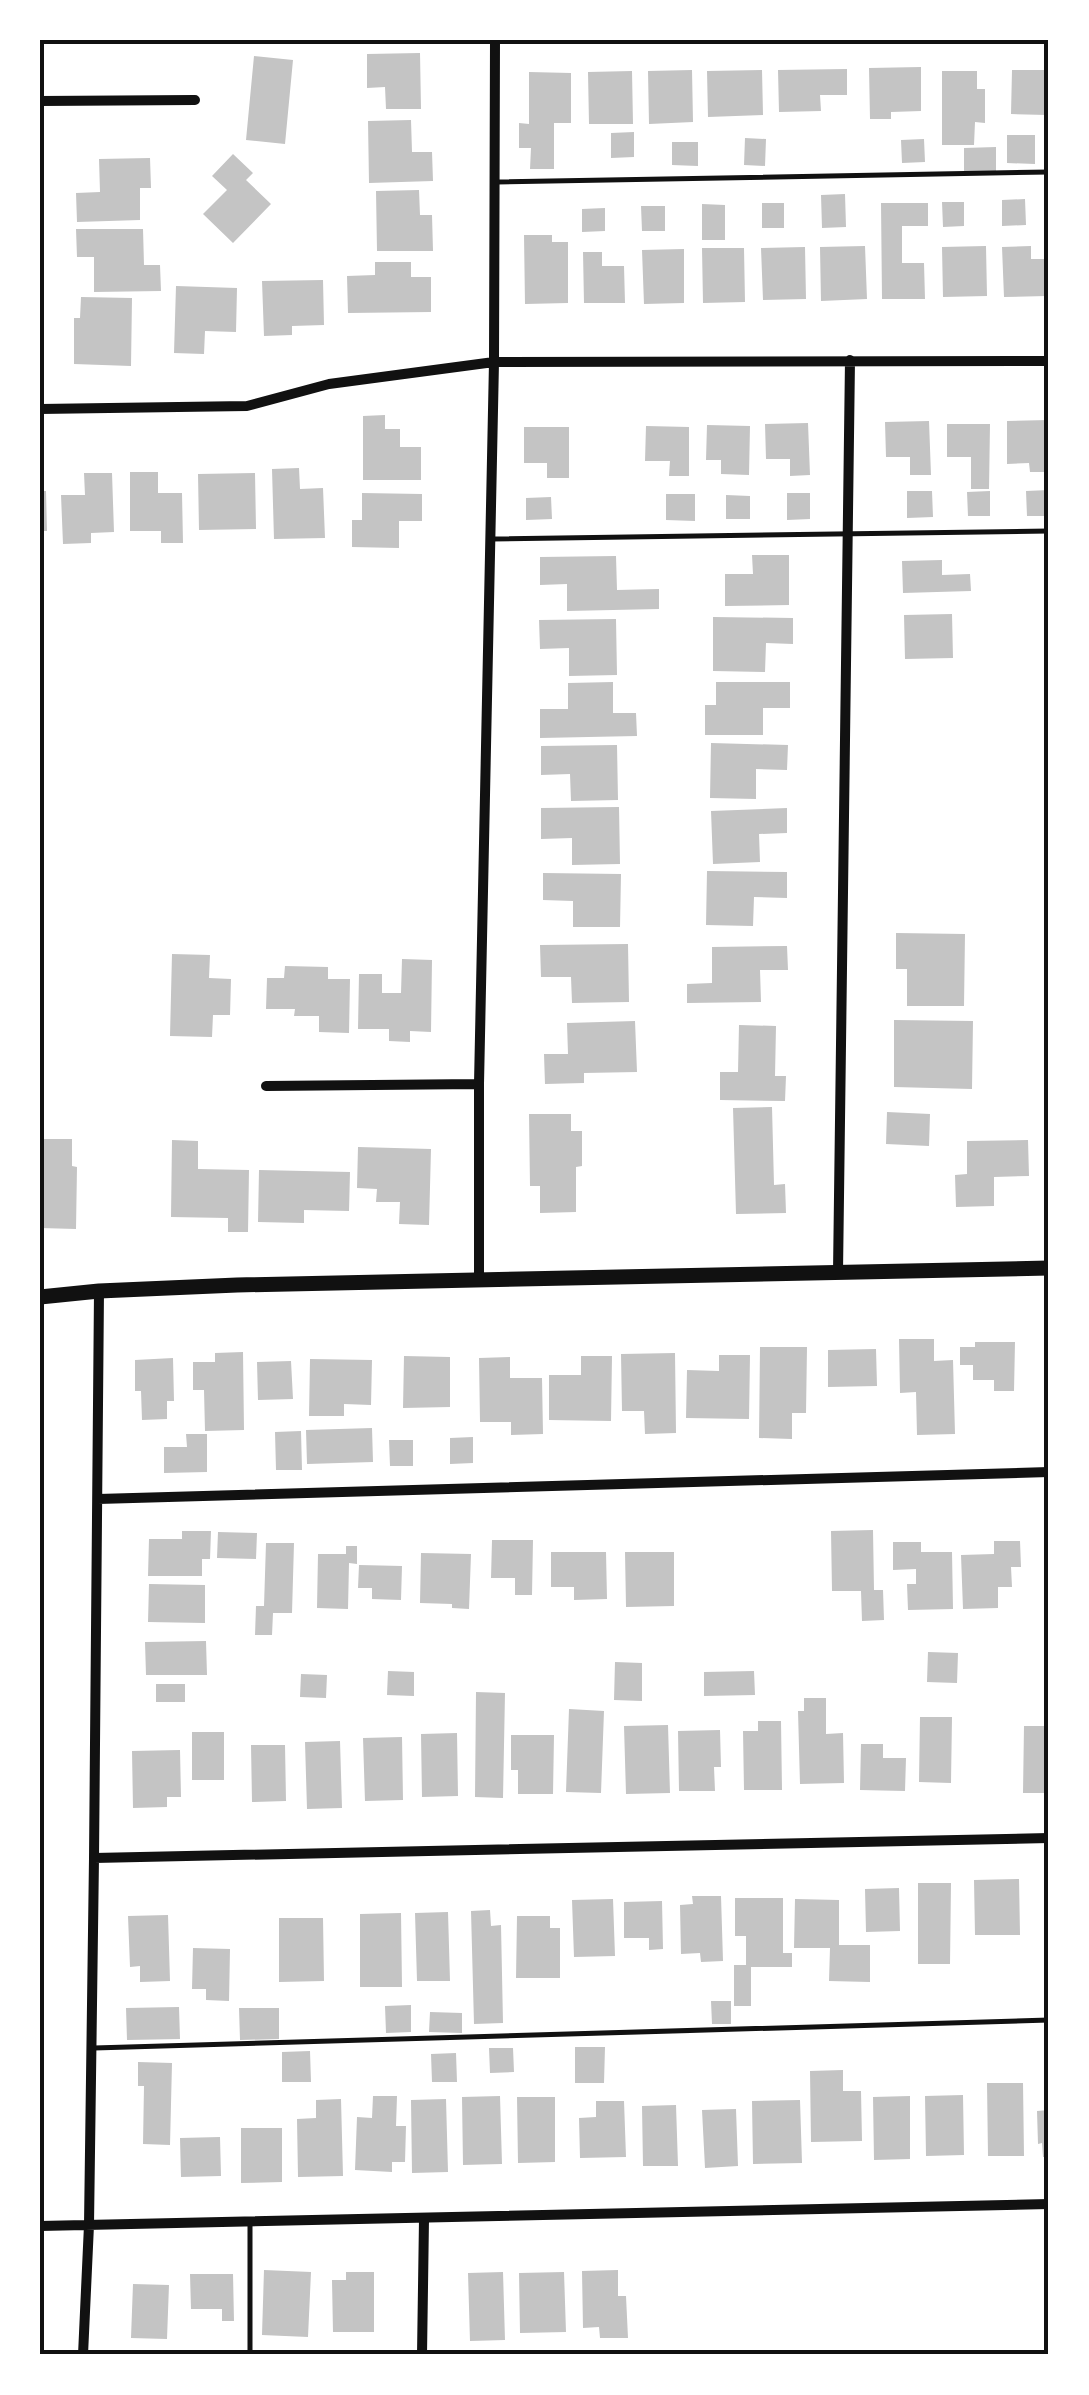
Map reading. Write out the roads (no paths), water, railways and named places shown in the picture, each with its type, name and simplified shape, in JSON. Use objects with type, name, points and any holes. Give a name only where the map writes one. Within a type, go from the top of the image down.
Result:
[{"type":"main road","points":[[40,1297],[170,1286],[1049,1268]]},
{"type":"street","points":[[480,1280],[495,40]]},
{"type":"street","points":[[40,101],[195,100]]},
{"type":"street","points":[[838,1273],[850,360]]},
{"type":"street","points":[[40,409],[247,406],[329,384],[494,362],[1049,361]]},
{"type":"street","points":[[266,1086],[480,1084]]},
{"type":"street","points":[[84,2355],[89,2225],[99,1291]]},
{"type":"street","points":[[98,1499],[1049,1472]]},
{"type":"street","points":[[94,1858],[1049,1838]]},
{"type":"street","points":[[40,2226],[1049,2204]]},
{"type":"street","points":[[422,2355],[424,2219]]},
{"type":"lane","points":[[494,182],[1049,172]]},
{"type":"lane","points":[[490,539],[1049,531]]},
{"type":"lane","points":[[91,2048],[1049,2020]]},
{"type":"lane","points":[[250,2222],[250,2355]]}]
